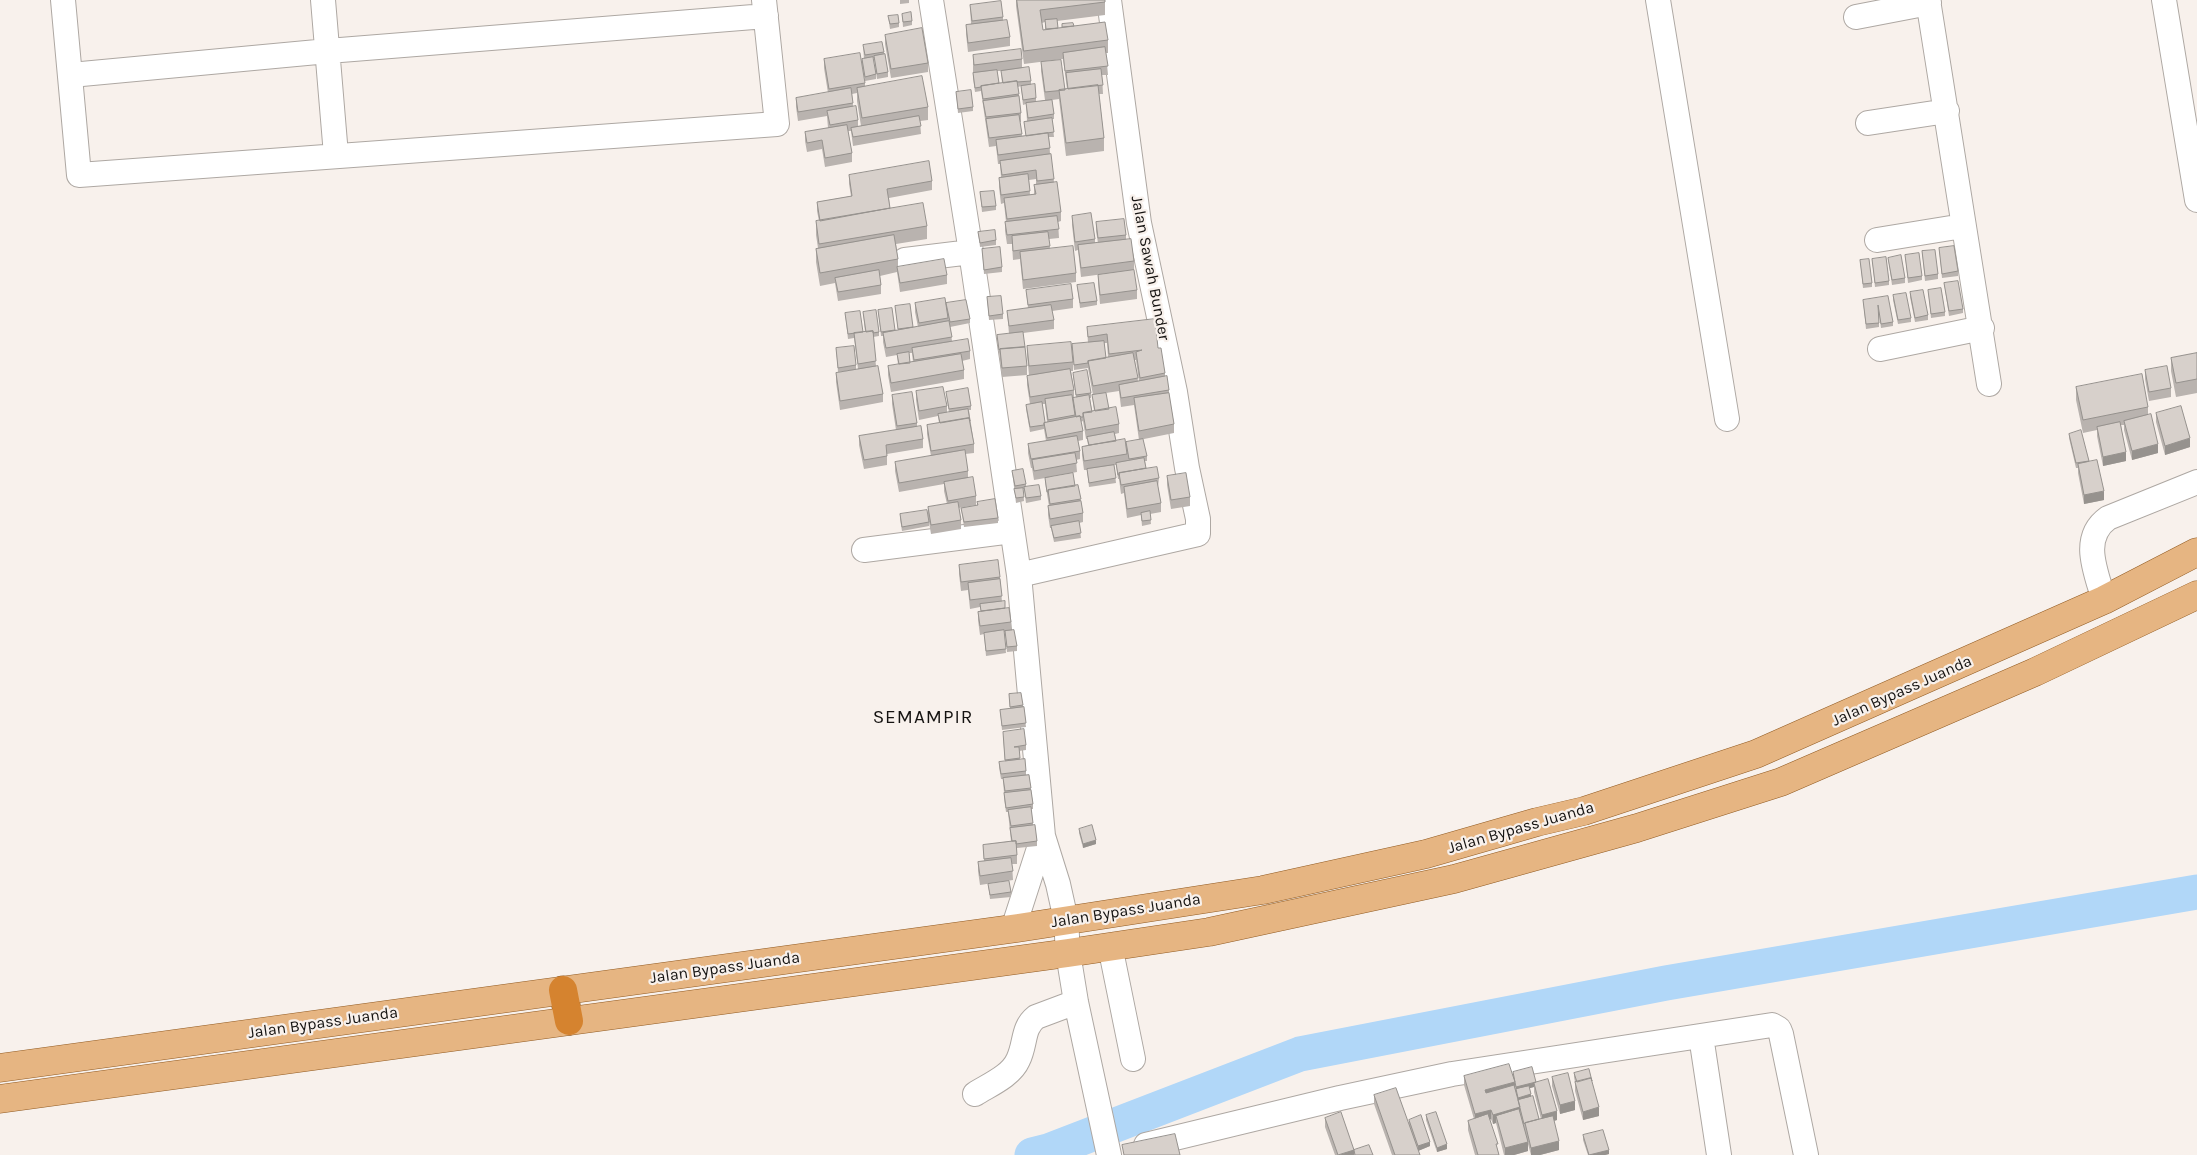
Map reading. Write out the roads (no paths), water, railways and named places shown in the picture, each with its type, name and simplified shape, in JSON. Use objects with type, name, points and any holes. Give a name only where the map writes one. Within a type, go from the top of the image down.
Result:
[{"type":"highway","points":[[563,990],[569,1020]]},
{"type":"main road","name":"Jalan Bypass Juanda","points":[[0,1068],[1013,928],[1263,890],[1426,854],[1537,822],[1584,811],[1756,754],[2104,600],[2197,552]]},
{"type":"main road","name":"Jalan Bypass Juanda","points":[[0,1099],[1068,953],[1218,930],[1454,879],[1637,828],[1781,782],[2026,676],[2197,595]]},
{"type":"main road","points":[[1537,822],[1548,834],[1549,851]]},
{"type":"street","points":[[63,0],[80,175],[777,124],[765,8],[71,75]]},
{"type":"street","points":[[323,0],[336,155]]},
{"type":"street","points":[[931,0],[1019,575],[1043,836],[1058,884],[1066,920],[1068,953],[1076,1002],[1108,1152],[1452,1074],[1772,1025],[1779,1029],[1806,1155]]},
{"type":"street","name":"Jalan Sawah Bunder","points":[[1019,575],[1198,534],[1198,519],[1187,468],[1175,392],[1139,222],[1109,0]]},
{"type":"street","points":[[1658,0],[1727,419]]},
{"type":"street","points":[[2164,0],[2197,200]]},
{"type":"street","points":[[1856,16],[1928,1],[1947,111],[1963,226],[1982,328],[1989,384]]},
{"type":"street","points":[[1868,123],[1947,111]]},
{"type":"street","points":[[1878,240],[1963,226]]},
{"type":"street","points":[[905,260],[971,252]]},
{"type":"street","points":[[1880,349],[1982,328]]},
{"type":"street","points":[[2104,600],[2094,561],[2092,539],[2101,523],[2108,518],[2197,482]]},
{"type":"street","points":[[864,550],[1012,531]]},
{"type":"street","points":[[1013,928],[1043,836]]},
{"type":"street","points":[[1110,946],[1133,1059]]},
{"type":"street","points":[[975,1094],[1014,1068],[1022,1049],[1026,1028],[1031,1021],[1036,1017],[1076,1002]]},
{"type":"street","points":[[1701,1036],[1718,1155]]},
{"type":"waterway","points":[[1032,1155],[1048,1151],[1300,1054],[1666,983],[2197,892]]},
{"type":"district","name":"SEMAMPIR","points":[[923,718]]}]
